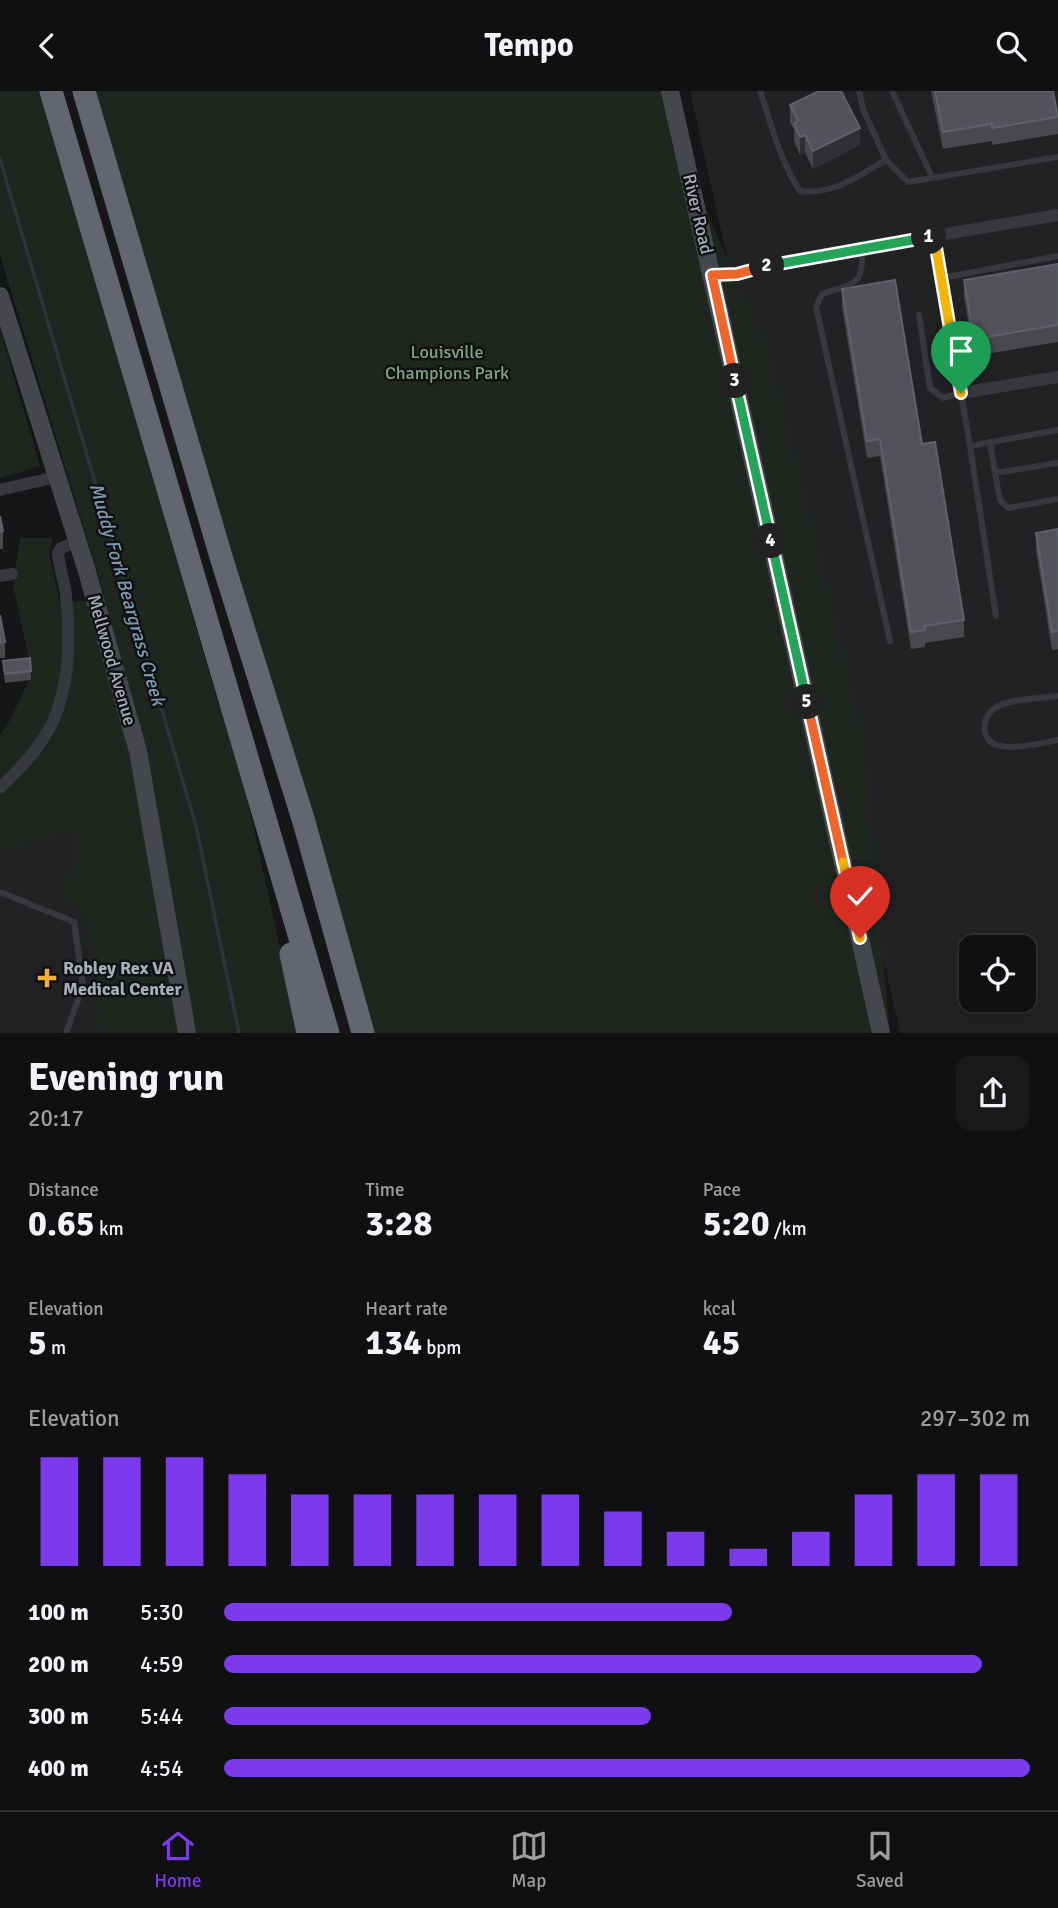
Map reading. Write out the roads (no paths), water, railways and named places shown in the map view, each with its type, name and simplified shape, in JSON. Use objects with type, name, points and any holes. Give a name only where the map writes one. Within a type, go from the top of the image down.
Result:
[{"type":"highway","points":[[51,91],[328,1033]]},
{"type":"highway","points":[[84,91],[222,560],[374,1033]]},
{"type":"highway","points":[[304,822],[363,1033]]},
{"type":"highway","points":[[281,867],[285,923],[307,1033]]},
{"type":"street","name":"River Road","points":[[670,91],[881,1033]]},
{"type":"street","points":[[712,275],[737,274],[786,261],[1058,215]]},
{"type":"street","points":[[934,236],[961,393],[1058,377]]},
{"type":"street","name":"Mellwood Avenue","points":[[0,296],[78,543],[138,751],[187,1033]]},
{"type":"street","points":[[0,491],[56,477]]},
{"type":"street","points":[[0,788],[35,752],[55,716],[67,666],[69,631],[66,594],[58,553],[61,548],[78,543]]},
{"type":"lane","points":[[760,91],[774,139],[800,191],[817,193],[832,190],[886,160]]},
{"type":"lane","points":[[859,91],[863,109],[886,160],[908,182],[1058,157]]},
{"type":"lane","points":[[892,91],[932,177]]},
{"type":"lane","points":[[862,248],[864,270],[859,279],[822,294],[816,307],[890,641]]},
{"type":"lane","points":[[942,278],[1058,256]]},
{"type":"lane","points":[[919,314],[930,388],[943,398],[961,393],[996,616]]},
{"type":"lane","points":[[970,446],[1058,430]]},
{"type":"lane","points":[[990,442],[1000,500],[1008,508],[1058,499]]},
{"type":"lane","points":[[995,473],[1058,463]]},
{"type":"lane","points":[[1058,696],[1000,705],[990,712],[985,720],[985,728],[993,744],[1002,747],[1014,748],[1058,740]]},
{"type":"lane","points":[[0,892],[74,922],[83,986],[66,1033]]},
{"type":"waterway","name":"Muddy Fork Beargrass Creek","points":[[0,159],[196,826],[239,1033]]},
{"type":"place","name":"Robley Rex VA Medical Center","points":[[47,978]]},
{"type":"park label","name":"Louisville Champions Park","points":[[447,362]]}]
